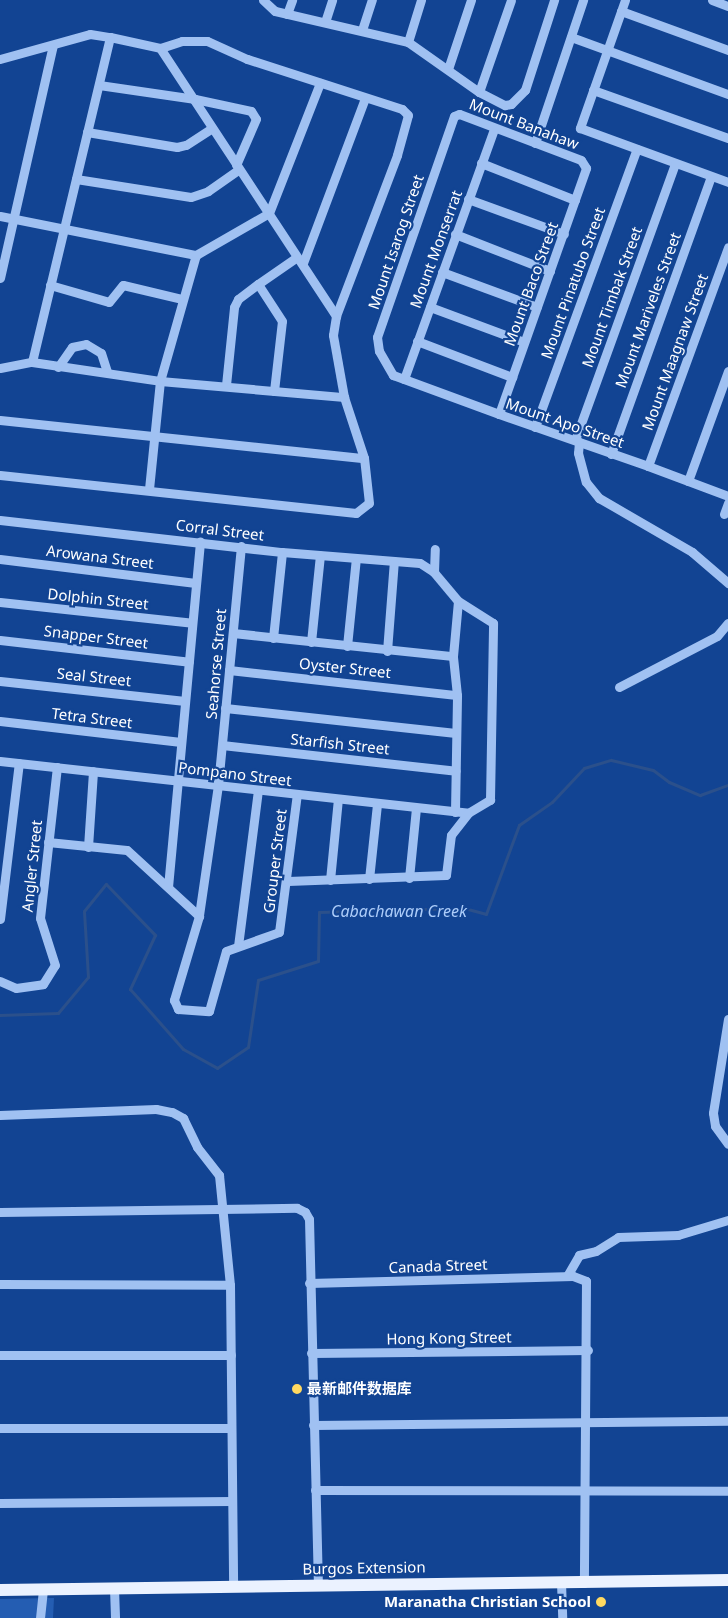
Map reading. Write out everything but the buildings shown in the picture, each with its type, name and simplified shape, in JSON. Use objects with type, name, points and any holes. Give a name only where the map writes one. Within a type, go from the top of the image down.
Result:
[{"type":"main road","name":"Burgos Extension","points":[[0,1590],[728,1580]]},
{"type":"street","points":[[263,0],[275,12],[362,30],[408,42],[480,92],[505,104],[510,104],[525,90],[554,0]]},
{"type":"street","points":[[287,14],[292,0]]},
{"type":"street","points":[[325,22],[332,0]]},
{"type":"street","points":[[362,30],[372,0]]},
{"type":"street","points":[[408,42],[421,0]]},
{"type":"street","points":[[448,69],[471,0]]},
{"type":"street","points":[[480,92],[511,0]]},
{"type":"street","points":[[534,143],[583,0]]},
{"type":"street","points":[[625,0],[580,128],[728,182]]},
{"type":"street","points":[[712,0],[728,6]]},
{"type":"street","points":[[621,11],[728,50]]},
{"type":"street","points":[[0,59],[90,34],[160,48],[182,41],[207,41],[246,59],[402,109],[408,115],[408,121],[336,316],[333,350],[344,397],[364,458],[369,503],[356,513],[149,489],[0,475]]},
{"type":"street","points":[[32,362],[62,230],[110,37]]},
{"type":"street","points":[[571,37],[728,94]]},
{"type":"street","points":[[0,278],[53,45]]},
{"type":"street","points":[[160,48],[336,316]]},
{"type":"street","points":[[0,216],[62,230],[196,255],[269,213],[320,83]]},
{"type":"street","points":[[76,179],[191,197],[208,191],[237,167],[256,119],[255,114],[195,99],[99,85]]},
{"type":"street","points":[[593,90],[728,138]]},
{"type":"street","points":[[226,385],[234,307],[246,291],[300,260],[365,98]]},
{"type":"street","name":"Mount Banahaw","points":[[454,116],[465,114],[494,129],[585,163]]},
{"type":"street","name":"Mount Isarog Street","points":[[393,375],[380,351],[377,336],[454,116]]},
{"type":"street","points":[[87,132],[177,147],[186,145],[212,128]]},
{"type":"street","name":"Mount Monserrat","points":[[404,379],[494,129]]},
{"type":"street","name":"Mount Pinatubo Street","points":[[535,427],[637,149]]},
{"type":"street","name":"Mount Timbak Street","points":[[577,441],[675,162]]},
{"type":"street","name":"Mount Baco Street","points":[[499,414],[564,234],[586,168],[585,163]]},
{"type":"street","points":[[481,164],[575,200]]},
{"type":"street","name":"Mount Mariveles Street","points":[[611,454],[711,176]]},
{"type":"street","points":[[468,199],[564,234]]},
{"type":"street","points":[[455,234],[550,271]]},
{"type":"street","name":"Mount Maagnaw Street","points":[[648,466],[728,247]]},
{"type":"street","points":[[149,489],[160,381],[196,255]]},
{"type":"street","points":[[442,272],[537,307]]},
{"type":"street","points":[[258,284],[282,321],[274,391]]},
{"type":"street","points":[[50,285],[109,302],[123,285],[182,300]]},
{"type":"street","points":[[430,306],[524,342]]},
{"type":"street","points":[[417,341],[512,377]]},
{"type":"street","points":[[58,367],[72,347],[86,344],[100,353],[107,372]]},
{"type":"street","points":[[0,368],[32,362],[160,381],[226,385],[344,397]]},
{"type":"street","points":[[688,482],[728,371]]},
{"type":"street","name":"Mount Apo Street","points":[[393,375],[728,496]]},
{"type":"street","points":[[0,420],[364,458]]},
{"type":"street","points":[[577,441],[584,476],[599,498],[692,552],[728,582]]},
{"type":"street","points":[[724,514],[728,504]]},
{"type":"street","name":"Corral Street","points":[[0,520],[200,541],[282,552],[420,563],[434,572]]},
{"type":"street","points":[[168,887],[200,541]]},
{"type":"street","name":"Seahorse Street","points":[[238,946],[224,953],[212,1008],[205,1012],[178,1009],[174,1000],[199,916],[218,785],[241,546]]},
{"type":"street","points":[[288,881],[409,878],[446,875],[451,835],[468,813],[490,800],[493,623],[458,601],[434,572],[435,550]]},
{"type":"street","points":[[273,638],[282,552]]},
{"type":"street","points":[[311,642],[320,555]]},
{"type":"street","points":[[348,646],[356,558]]},
{"type":"street","name":"Arowana Street","points":[[0,559],[196,583]]},
{"type":"street","points":[[387,651],[394,561]]},
{"type":"street","points":[[455,812],[457,695],[453,656],[458,601]]},
{"type":"street","name":"Dolphin Street","points":[[0,602],[192,623]]},
{"type":"street","points":[[619,688],[717,636],[728,624]]},
{"type":"street","points":[[233,633],[387,651],[453,656]]},
{"type":"street","name":"Snapper Street","points":[[0,640],[189,662]]},
{"type":"street","name":"Oyster Street","points":[[229,670],[457,695]]},
{"type":"street","name":"Seal Street","points":[[0,681],[185,701]]},
{"type":"street","points":[[226,708],[456,733]]},
{"type":"street","name":"Tetra Street","points":[[0,721],[182,742]]},
{"type":"street","name":"Starfish Street","points":[[222,745],[456,771]]},
{"type":"street","name":"Pompano Street","points":[[0,760],[468,813]]},
{"type":"street","points":[[0,919],[19,763]]},
{"type":"street","name":"Angler Street","points":[[0,981],[16,988],[43,984],[55,965],[40,918],[58,767]]},
{"type":"street","points":[[88,847],[93,771]]},
{"type":"street","points":[[238,946],[258,790]]},
{"type":"street","name":"Grouper Street","points":[[238,946],[280,932],[288,881],[297,794]]},
{"type":"street","points":[[330,880],[338,799]]},
{"type":"street","points":[[369,879],[377,804]]},
{"type":"street","points":[[409,878],[416,808]]},
{"type":"street","points":[[48,842],[127,850],[199,916]]},
{"type":"street","points":[[728,1019],[713,1114],[715,1126],[728,1144]]},
{"type":"street","points":[[0,1115],[156,1109],[172,1112],[183,1118],[197,1147],[219,1176],[230,1285],[232,1586]]},
{"type":"street","points":[[0,1212],[221,1208],[297,1208],[305,1212],[309,1219],[309,1283],[318,1585]]},
{"type":"street","points":[[584,1582],[584,1421],[588,1350],[586,1281],[580,1276],[568,1276],[579,1255],[596,1251],[618,1237],[678,1235],[728,1220]]},
{"type":"street","name":"Canada Street","points":[[309,1283],[568,1276]]},
{"type":"street","points":[[0,1284],[230,1285]]},
{"type":"street","name":"Hong Kong Street","points":[[311,1353],[588,1350]]},
{"type":"street","points":[[0,1355],[231,1355]]},
{"type":"street","points":[[313,1425],[728,1420]]},
{"type":"street","points":[[0,1428],[231,1428]]},
{"type":"street","points":[[315,1490],[728,1491]]},
{"type":"street","points":[[0,1503],[232,1501]]},
{"type":"street","points":[[561,1582],[562,1618]]},
{"type":"street","points":[[114,1588],[115,1618]]},
{"type":"street","points":[[40,1618],[43,1589]]},
{"type":"shaded area","points":[[54,1598],[53,1618],[0,1618],[0,1599]]},
{"type":"waterway","name":"Cabachawan Creek","points":[[0,1015],[58,1013],[88,977],[84,911],[106,884],[155,935],[130,989],[183,1049],[217,1068],[248,1047],[258,980],[318,961],[319,912],[464,908],[486,914],[519,825],[552,802],[584,768],[611,760],[653,770],[669,782],[700,795],[728,785]]},
{"type":"place","name":"最新邮件数据库","points":[[297,1389]]},
{"type":"place","name":"Maranatha Christian School","points":[[601,1602]]}]
